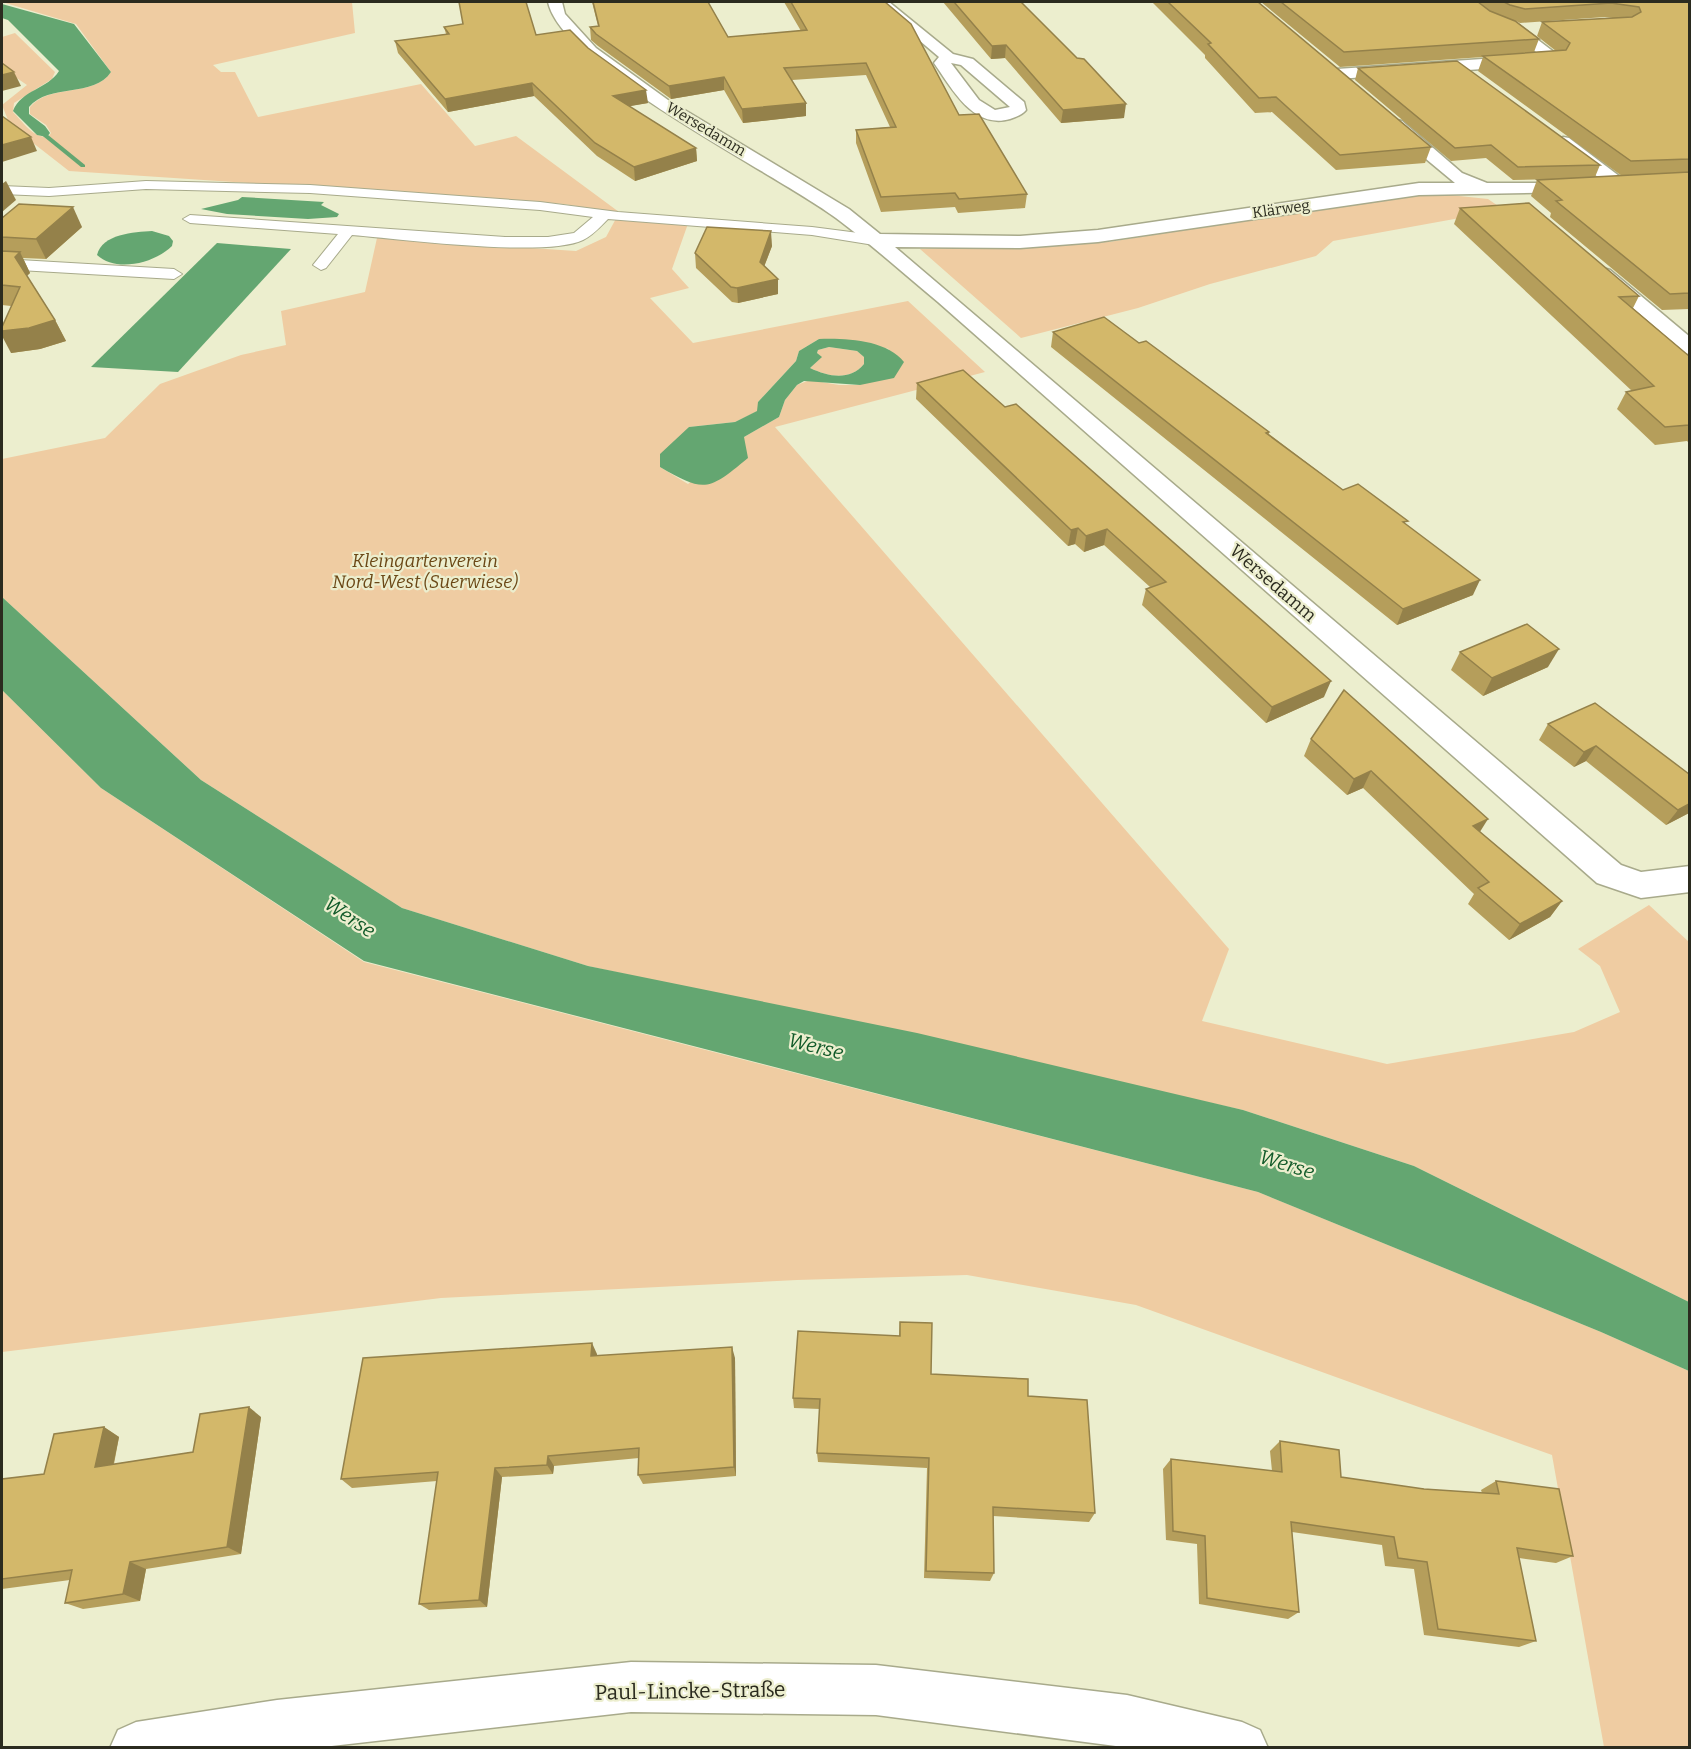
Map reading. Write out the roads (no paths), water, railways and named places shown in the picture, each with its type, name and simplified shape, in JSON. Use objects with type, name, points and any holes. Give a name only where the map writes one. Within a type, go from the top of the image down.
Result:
[{"type":"street","name":"Wersedamm","points":[[555,2],[558,15],[591,51],[662,103],[760,160],[842,213],[972,322],[1609,874],[1641,885],[1689,879]]},
{"type":"street","points":[[881,2],[948,57]]},
{"type":"street","points":[[1354,89],[1333,71],[1459,67],[1555,59],[1516,30],[1492,20],[1468,2]]},
{"type":"street","points":[[1516,30],[1539,29]]},
{"type":"street","points":[[1459,67],[1479,81]]},
{"type":"street","points":[[1380,111],[1456,177],[1512,197],[1520,205]]},
{"type":"street","points":[[1545,129],[1621,186]]},
{"type":"street","name":"Klärweg","points":[[874,240],[945,243],[1020,242],[1098,236],[1419,189],[1644,184]]},
{"type":"street","points":[[1590,264],[1688,346]]},
{"type":"street","name":"Paul-Lincke-Straße","points":[[136,1748],[277,1726],[631,1687],[876,1690],[1127,1721],[1242,1748]]},
{"type":"lane","points":[[2,190],[50,192],[146,184],[310,189],[540,206],[612,215],[812,231],[874,240]]},
{"type":"lane","points":[[37,206],[50,192]]},
{"type":"lane","points":[[190,219],[348,231],[548,242],[579,237],[612,215]]},
{"type":"lane","points":[[321,265],[348,231]]},
{"type":"lane","points":[[2,264],[174,274]]},
{"type":"water","points":[[2,4],[74,24],[111,72],[94,85],[48,95],[29,107],[29,114],[45,126],[50,133],[47,137],[37,135],[13,111],[22,98],[48,82],[59,71],[8,20],[2,18]]},
{"type":"water","points":[[242,197],[324,202],[321,205],[339,214],[337,217],[308,219],[227,214],[201,209]]},
{"type":"water","points":[[152,231],[169,236],[173,241],[172,246],[156,257],[125,265],[114,264],[97,255],[100,248],[112,238],[128,233]]},
{"type":"water","points":[[217,243],[291,249],[178,372],[91,367]]},
{"type":"water","points":[[819,339],[853,340],[887,349],[904,362],[894,378],[860,385],[804,381],[797,385],[785,400],[779,417],[744,437],[748,458],[714,482],[706,485],[697,484],[660,467],[660,454],[689,427],[735,422],[757,411],[758,402],[796,361],[799,351]],"holes":[[[829,347],[857,351],[864,357],[864,364],[852,373],[839,376],[824,374],[810,368],[822,357],[817,353],[818,350]]]},
{"type":"water","name":"Werse","points":[[2,597],[201,780],[402,908],[588,966],[917,1033],[1243,1110],[1414,1166],[1689,1302],[1689,1371],[1601,1332],[1258,1192],[364,961],[101,788],[2,690]]},
{"type":"waterway","points":[[35,127],[83,166]]},
{"type":"park label","name":"Kleingartenverein Nord-West (Suerwiese)","points":[[425,571]]}]
